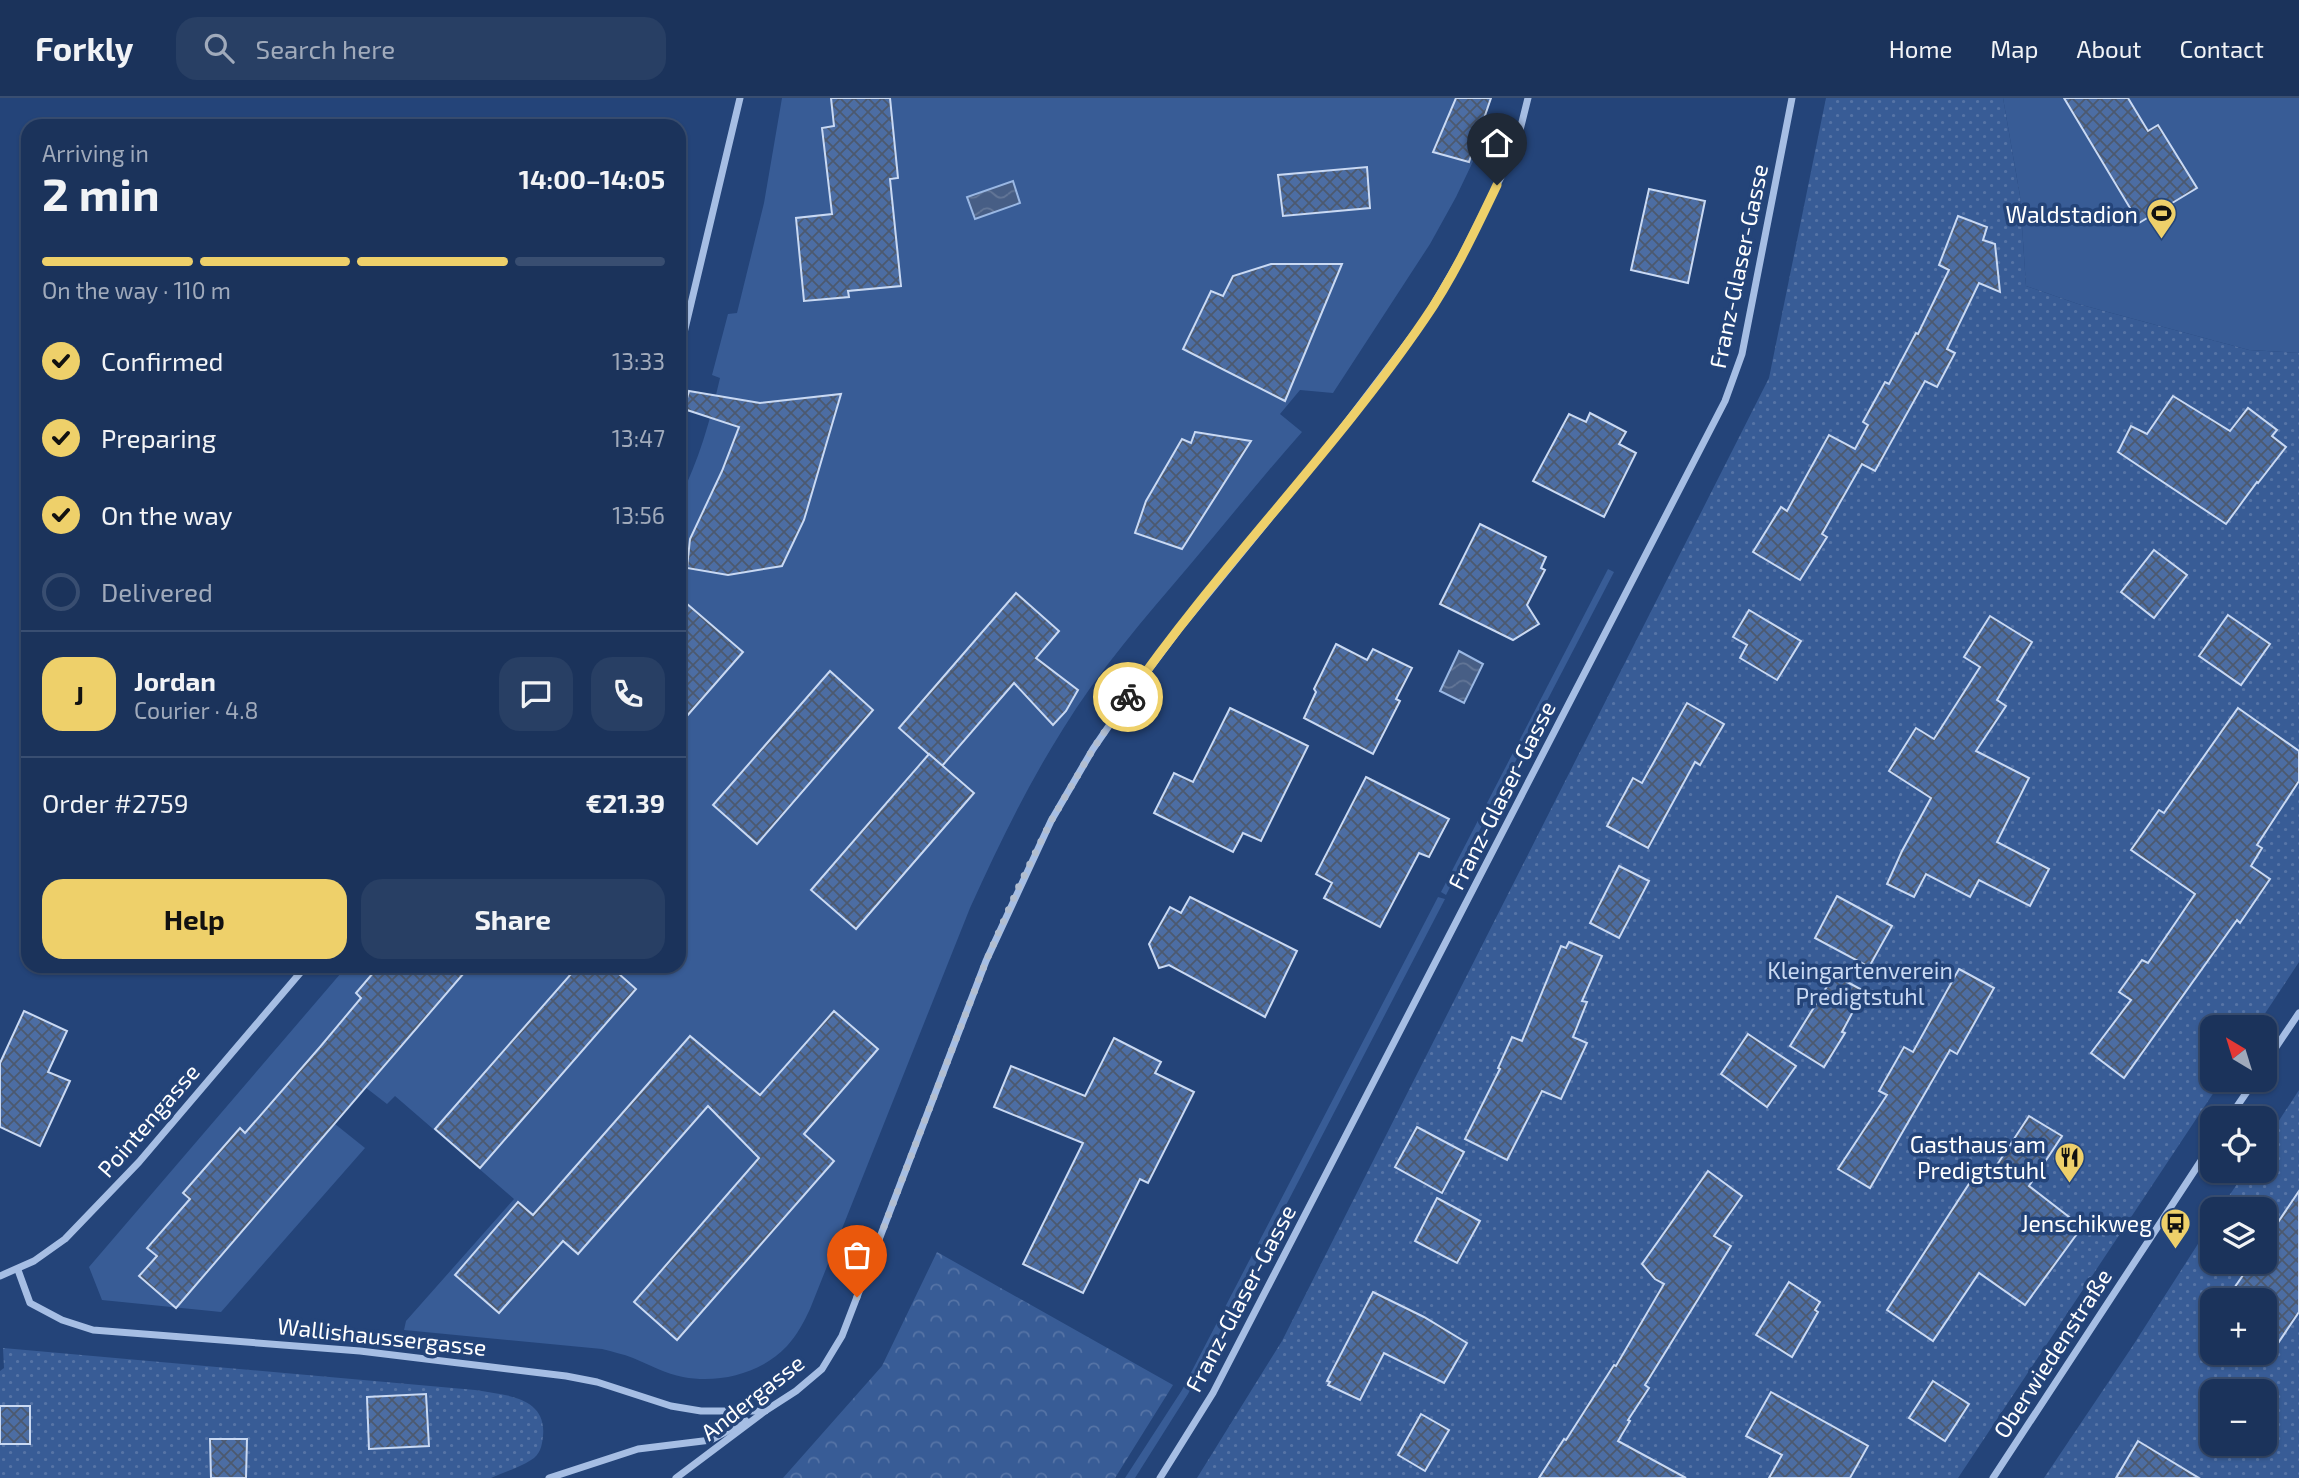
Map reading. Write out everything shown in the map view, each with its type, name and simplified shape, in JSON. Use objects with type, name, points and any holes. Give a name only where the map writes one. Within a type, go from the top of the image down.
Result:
[{"type":"street","points":[[686,325],[740,98]]},
{"type":"street","name":"Andergasse","points":[[676,1478],[796,1391],[821,1369],[842,1336],[986,961],[1051,821],[1093,749],[1141,680],[1188,617],[1327,448],[1425,319],[1460,260],[1507,164],[1528,98]]},
{"type":"street","name":"Franz-Glaser-Gasse","points":[[1160,1478],[1213,1393],[1726,401],[1742,354],[1792,98]]},
{"type":"street","name":"Pointengasse","points":[[0,1276],[34,1261],[65,1239],[139,1162],[300,973]]},
{"type":"street","points":[[2277,1046],[2299,1013]]},
{"type":"street","name":"Oberwiedenstraße","points":[[1993,1478],[2200,1162]]},
{"type":"street","name":"Wallishaussergasse","points":[[18,1270],[30,1303],[62,1320],[93,1329],[360,1351],[553,1374],[597,1382],[691,1410],[765,1411]]},
{"type":"street","points":[[549,1478],[638,1449],[711,1440],[765,1411]]},
{"type":"green space","points":[[782,98],[1490,98],[1478,151],[1456,197],[1430,244],[1333,393],[1300,390],[1280,414],[1302,432],[1107,665],[1077,707],[1037,772],[970,908],[810,1309],[794,1337],[777,1355],[753,1370],[740,1374],[697,1379],[670,1374],[602,1349],[404,1330],[406,1321],[514,1199],[395,1096],[387,1104],[365,1087],[335,1124],[365,1148],[221,1312],[102,1300],[89,1267],[341,973],[686,973],[686,485],[698,455],[720,378],[712,375],[728,314],[737,313],[764,203]]},
{"type":"green space","name":"Kleingartenverein Predigtstuhl","points":[[1826,98],[2003,98],[2020,196],[2026,286],[2078,304],[2249,350],[2299,353],[2299,962],[2264,1015],[2200,1015],[2200,1092],[2214,1092],[2205,1106],[2200,1106],[2200,1113],[1958,1478],[1197,1478],[1282,1341],[1769,378]]},
{"type":"green space","name":"Waldstadion","points":[[2003,98],[2299,98],[2299,353],[2249,350],[2078,304],[2026,286],[2020,196]]},
{"type":"green space","points":[[1608,569],[1614,572],[1446,895],[1441,892]]},
{"type":"green space","points":[[1438,897],[1445,899],[1188,1394],[1135,1478],[1125,1478],[1182,1390]]},
{"type":"green space","points":[[2299,1090],[2299,1478],[2044,1478],[2200,1241],[2200,1274],[2277,1274],[2277,1197],[2228,1197],[2238,1183],[2277,1183],[2277,1124]]},
{"type":"green space","points":[[937,1252],[1173,1385],[1115,1478],[783,1478],[882,1366]]},
{"type":"green space","points":[[3,1348],[475,1390],[510,1396],[531,1405],[538,1413],[542,1423],[542,1443],[534,1458],[491,1478],[0,1478],[0,1371],[4,1368]]},
{"type":"water","points":[[1013,181],[1020,203],[975,219],[967,197]]},
{"type":"water","points":[[1459,651],[1483,664],[1464,703],[1440,691]]},
{"type":"building","points":[[831,98],[890,98],[898,178],[890,179],[901,286],[848,291],[849,297],[804,301],[796,218],[832,214],[822,128],[834,126]]},
{"type":"building","points":[[1456,98],[1491,98],[1469,162],[1433,152]]},
{"type":"building","points":[[2064,98],[2128,98],[2148,131],[2158,125],[2197,188],[2139,223]]},
{"type":"building","points":[[1367,167],[1370,208],[1283,216],[1278,175]]},
{"type":"building","points":[[1649,189],[1705,201],[1688,283],[1631,270]]},
{"type":"building","points":[[1958,216],[1987,227],[1983,240],[1995,244],[2000,292],[1979,283],[1947,349],[1955,353],[1937,387],[1925,381],[1875,471],[1862,464],[1822,534],[1827,537],[1800,580],[1753,552],[1781,507],[1787,511],[1829,435],[1855,449],[1868,425],[1863,422],[1885,382],[1889,384],[1916,333],[1918,334],[1949,270],[1939,265]]},
{"type":"building","points":[[1271,264],[1342,264],[1285,401],[1183,349],[1211,291],[1223,296],[1233,276]]},
{"type":"building","points":[[689,391],[760,403],[841,394],[804,520],[782,566],[728,575],[687,568],[690,539],[739,427],[686,410]]},
{"type":"building","points":[[2173,396],[2230,431],[2248,408],[2277,430],[2272,436],[2286,447],[2226,524],[2118,452],[2131,426],[2147,434]]},
{"type":"building","points":[[1590,413],[1626,432],[1619,444],[1636,453],[1604,517],[1533,481],[1569,414],[1586,422]]},
{"type":"building","points":[[1195,432],[1251,441],[1182,549],[1135,533],[1146,501],[1182,439],[1191,443]]},
{"type":"building","points":[[1480,524],[1546,557],[1541,568],[1545,570],[1527,605],[1539,624],[1513,640],[1440,604]]},
{"type":"building","points":[[2154,550],[2187,575],[2154,618],[2121,592]]},
{"type":"building","points":[[1016,593],[1059,631],[1036,658],[1078,690],[1066,711],[1053,725],[1014,683],[942,766],[899,728]]},
{"type":"building","points":[[686,603],[743,652],[686,717]]},
{"type":"building","points":[[1749,610],[1801,641],[1777,680],[1740,658],[1747,645],[1733,637]]},
{"type":"building","points":[[2228,615],[2270,644],[2241,685],[2199,656]]},
{"type":"building","points":[[1990,616],[2032,642],[1997,700],[2006,706],[1976,751],[2029,778],[1997,842],[2049,869],[2030,906],[1979,880],[1970,897],[1926,874],[1914,897],[1887,884],[1931,798],[1889,771],[1916,728],[1934,739],[1980,667],[1964,657]]},
{"type":"building","points":[[1336,644],[1367,660],[1373,649],[1412,668],[1396,699],[1400,701],[1373,754],[1304,718],[1316,692],[1314,689]]},
{"type":"building","points":[[830,671],[873,710],[757,844],[713,805]]},
{"type":"building","points":[[1687,703],[1724,724],[1700,765],[1695,762],[1648,848],[1607,826],[1633,778],[1642,783]]},
{"type":"building","points":[[1230,708],[1308,746],[1261,841],[1243,833],[1233,852],[1154,813],[1174,773],[1193,782]]},
{"type":"building","points":[[2238,708],[2299,751],[2299,781],[2257,845],[2262,848],[2251,866],[2270,879],[2240,923],[2237,920],[2124,1078],[2091,1053],[2131,1000],[2119,992],[2142,960],[2148,963],[2195,894],[2131,850],[2159,810],[2164,813]]},
{"type":"building","points":[[929,754],[974,793],[856,929],[811,890]]},
{"type":"building","points":[[1366,777],[1449,819],[1429,857],[1419,853],[1380,927],[1324,898],[1332,883],[1316,874]]},
{"type":"building","points":[[1619,866],[1649,881],[1619,938],[1590,923]]},
{"type":"building","points":[[1837,896],[1892,926],[1869,967],[1815,938]]},
{"type":"building","points":[[1190,897],[1297,951],[1265,1017],[1169,965],[1159,968],[1149,944],[1170,907],[1181,913]]},
{"type":"building","points":[[1569,942],[1602,956],[1582,1001],[1587,1002],[1573,1037],[1587,1043],[1561,1099],[1542,1091],[1507,1160],[1465,1139],[1500,1069],[1498,1068],[1512,1037],[1522,1041],[1561,946],[1566,948]]},
{"type":"building","points":[[1959,969],[1994,988],[1957,1054],[1950,1050],[1870,1188],[1838,1169],[1887,1095],[1879,1091],[1904,1047],[1913,1052]]},
{"type":"building","points":[[373,973],[464,973],[176,1308],[139,1276],[157,1256],[147,1248],[190,1199],[183,1193],[240,1128],[245,1133],[361,998],[356,993]]},
{"type":"building","points":[[572,973],[618,973],[636,989],[480,1168],[435,1129]]},
{"type":"building","points":[[1834,975],[1864,991],[1842,1032],[1845,1033],[1824,1067],[1790,1046]]},
{"type":"building","points":[[24,1011],[67,1031],[48,1072],[70,1081],[40,1146],[0,1127],[0,1063]]},
{"type":"building","points":[[834,1011],[878,1049],[804,1134],[834,1161],[677,1340],[634,1302],[759,1158],[708,1106],[578,1254],[563,1241],[499,1313],[455,1275],[518,1202],[533,1215],[690,1036],[760,1095]]},
{"type":"building","points":[[1748,1034],[1796,1066],[1767,1107],[1721,1074]]},
{"type":"building","points":[[1114,1038],[1161,1062],[1155,1073],[1194,1092],[1148,1183],[1140,1179],[1083,1293],[1023,1264],[1083,1143],[994,1107],[1011,1066],[1085,1096]]},
{"type":"building","points":[[2029,1116],[2062,1136],[2029,1186],[2082,1227],[2025,1305],[1979,1273],[1933,1341],[1887,1310],[1980,1167],[1991,1174]]},
{"type":"building","points":[[1417,1127],[1464,1152],[1442,1193],[1395,1167]]},
{"type":"building","points":[[1708,1171],[1742,1196],[1714,1236],[1731,1246],[1645,1385],[1649,1388],[1618,1441],[1686,1478],[1539,1478],[1614,1365],[1616,1366],[1664,1284],[1655,1279],[1642,1264]]},
{"type":"building","points":[[2299,1191],[2299,1312],[2277,1345],[2277,1288],[2234,1288],[2244,1274],[2277,1274],[2277,1224]]},
{"type":"building","points":[[1437,1198],[1480,1221],[1457,1263],[1415,1241]]},
{"type":"building","points":[[1789,1282],[1820,1302],[1815,1310],[1818,1312],[1792,1357],[1756,1335]]},
{"type":"building","points":[[1373,1292],[1424,1317],[1467,1343],[1444,1383],[1384,1353],[1360,1400],[1328,1385],[1330,1382],[1327,1381]]},
{"type":"building","points":[[1933,1381],[1969,1404],[1945,1441],[1909,1418]]},
{"type":"building","points":[[1771,1392],[1868,1446],[1850,1478],[1769,1478],[1782,1455],[1746,1436]]},
{"type":"building","points":[[426,1394],[429,1446],[369,1449],[367,1397]]},
{"type":"building","points":[[0,1406],[30,1406],[30,1444],[0,1444]]},
{"type":"building","points":[[1421,1414],[1449,1430],[1425,1471],[1398,1455]]},
{"type":"building","points":[[210,1439],[247,1439],[246,1478],[211,1478]]},
{"type":"building","points":[[2138,1441],[2199,1478],[2116,1478]]},
{"type":"way so far","points":[[857,1297],[986,961],[1019,886],[1051,821],[1093,749],[1128,697]]},
{"type":"place","name":"Waldstadion","points":[[2161,241]]},
{"type":"place","name":"Gasthaus am Predigtstuhl","points":[[2069,1184]]},
{"type":"place","name":"Jenschikweg","points":[[2175,1250]]},
{"type":"route","points":[[1128,697],[1180,628],[1327,448],[1425,319],[1460,260],[1497,185]]}]
